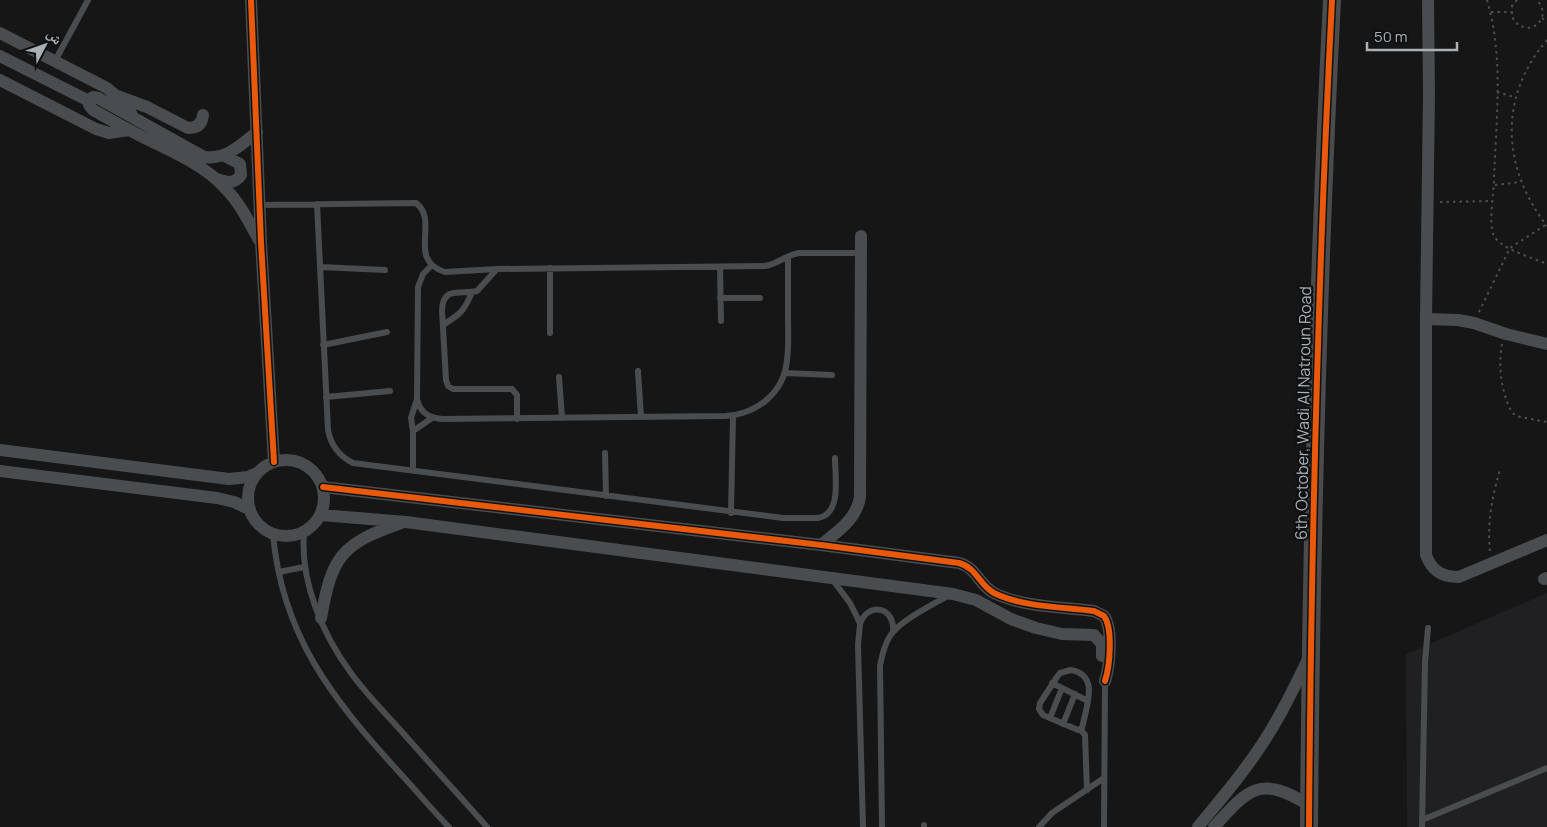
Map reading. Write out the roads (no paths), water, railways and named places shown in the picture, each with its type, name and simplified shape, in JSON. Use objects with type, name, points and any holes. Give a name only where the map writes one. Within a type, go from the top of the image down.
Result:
[{"type":"street","points":[[251,0],[259,205],[274,462]]},
{"type":"street","name":"6th October, Wadi Al Natroun Road","points":[[1309,827],[1311,652],[1322,190],[1332,0]]},
{"type":"street","points":[[1428,0],[1426,556],[1435,570],[1450,577],[1459,577],[1547,540]]},
{"type":"street","points":[[0,33],[97,82],[116,96],[133,117]]},
{"type":"street","points":[[0,56],[89,100],[96,97],[198,154],[211,158],[225,156],[257,132]]},
{"type":"street","points":[[0,80],[96,129],[109,133],[129,130]]},
{"type":"street","points":[[116,96],[147,107],[188,128],[192,128],[200,123],[203,115]]},
{"type":"street","points":[[89,100],[88,105],[91,108],[129,130],[196,164],[217,180],[237,202],[261,242]]},
{"type":"street","points":[[217,180],[232,182],[241,175],[240,164],[225,156]]},
{"type":"street","points":[[821,545],[850,519],[856,511],[860,497],[861,236]]},
{"type":"street","points":[[1426,320],[1458,320],[1474,323],[1506,334],[1547,344]]},
{"type":"street","points":[[0,450],[224,478],[238,479],[257,474]]},
{"type":"street","points":[[288,460],[303,464],[318,478],[323,487],[324,504],[320,515],[313,525],[304,532],[289,536],[273,534],[256,522],[250,509],[249,490],[257,474],[267,465],[274,462],[288,460]]},
{"type":"street","points":[[0,471],[226,500],[250,509]]},
{"type":"street","points":[[323,487],[959,563],[970,567],[991,591],[1011,600],[1099,612],[1108,620],[1110,628],[1108,669],[1105,681]]},
{"type":"street","points":[[320,515],[406,522],[953,594],[976,600],[1011,619],[1036,628],[1062,634],[1098,637],[1102,644],[1102,669],[1105,681]]},
{"type":"street","points":[[320,618],[328,581],[332,571],[346,552],[364,537],[406,522]]},
{"type":"street","points":[[976,600],[983,583]]},
{"type":"street","points":[[1094,636],[1108,620]]},
{"type":"street","points":[[1198,827],[1241,774],[1268,735],[1290,697],[1311,652]]},
{"type":"street","points":[[1214,827],[1239,800],[1249,793],[1260,789],[1284,791],[1309,805]]},
{"type":"lane","points":[[55,61],[88,0]]},
{"type":"lane","points":[[259,205],[416,203],[425,217],[425,251],[427,259],[432,265],[446,272],[497,269],[771,265],[788,256],[799,253],[861,253]]},
{"type":"lane","points":[[317,204],[329,436],[339,454],[353,463],[731,513],[783,518],[818,518],[831,512],[835,502],[836,458]]},
{"type":"lane","points":[[417,399],[422,410],[432,418],[443,419],[733,416],[755,408],[768,399],[778,387],[785,373],[788,351],[788,256]]},
{"type":"lane","points":[[413,471],[413,431],[411,418],[417,399],[418,287],[422,274],[432,265]]},
{"type":"lane","points":[[320,267],[385,270]]},
{"type":"lane","points":[[720,267],[721,321]]},
{"type":"lane","points":[[550,268],[550,333]]},
{"type":"lane","points":[[497,269],[480,288],[472,292],[453,292],[442,305],[446,380],[448,386],[456,389],[512,389],[517,395],[517,419]]},
{"type":"lane","points":[[443,325],[462,312],[468,304],[472,292]]},
{"type":"lane","points":[[720,298],[760,298]]},
{"type":"lane","points":[[323,345],[387,332]]},
{"type":"lane","points":[[638,371],[641,417]]},
{"type":"lane","points":[[785,373],[832,375]]},
{"type":"lane","points":[[559,377],[562,418]]},
{"type":"lane","points":[[326,397],[390,391]]},
{"type":"lane","points":[[731,513],[733,416]]},
{"type":"lane","points":[[413,431],[432,418]]},
{"type":"lane","points":[[605,452],[606,496]]},
{"type":"lane","points":[[304,532],[304,567],[311,593],[320,618],[337,652],[356,679],[487,827]]},
{"type":"lane","points":[[273,534],[279,572],[288,606],[303,645],[320,675],[359,727],[449,827]]},
{"type":"lane","points":[[279,572],[304,567]]},
{"type":"lane","points":[[831,578],[850,604],[860,624]]},
{"type":"lane","points":[[893,631],[924,610],[953,594]]},
{"type":"lane","points":[[863,827],[858,645],[862,617],[867,612],[873,610],[886,612],[894,624],[880,666],[882,827]]},
{"type":"lane","points":[[1428,628],[1425,662],[1422,823],[1547,768]]},
{"type":"lane","points":[[1071,670],[1081,674],[1085,677],[1089,687],[1083,726],[1080,729],[1076,730],[1043,715],[1039,706],[1052,683],[1065,671],[1071,670]]},
{"type":"lane","points":[[1104,827],[1105,681]]},
{"type":"lane","points":[[1052,683],[1088,701]]},
{"type":"lane","points":[[1050,718],[1062,688]]},
{"type":"lane","points":[[1063,724],[1075,694]]},
{"type":"lane","points":[[1080,729],[1085,735],[1087,790]]},
{"type":"lane","points":[[1039,827],[1052,813],[1104,778]]}]
